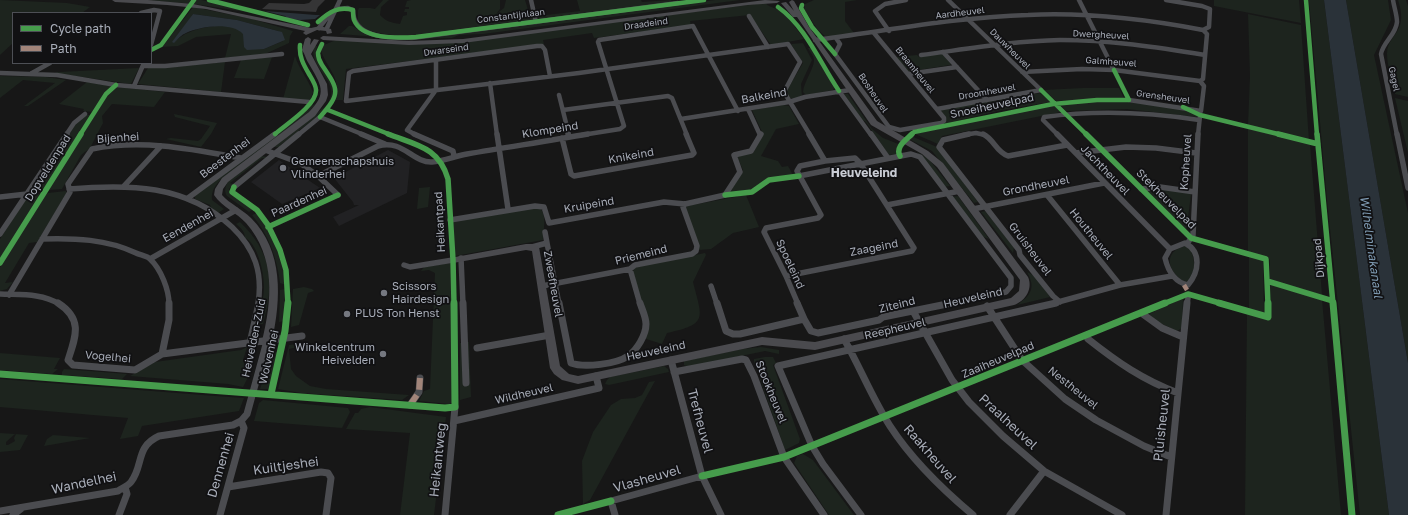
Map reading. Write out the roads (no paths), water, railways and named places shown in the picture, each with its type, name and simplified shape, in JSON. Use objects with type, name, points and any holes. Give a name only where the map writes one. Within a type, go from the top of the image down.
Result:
[{"type":"street","points":[[115,0],[193,5],[244,15],[282,25],[320,39],[380,42],[463,41],[748,3],[776,0],[784,3],[794,1]]},
{"type":"street","points":[[308,53],[328,31],[340,0]]},
{"type":"street","points":[[531,0],[536,22]]},
{"type":"street","points":[[748,3],[759,0]]},
{"type":"street","points":[[889,31],[875,11],[884,3],[906,0]]},
{"type":"street","name":"Dauwheuvel","points":[[948,0],[1040,90]]},
{"type":"street","points":[[1078,0],[1114,70]]},
{"type":"street","points":[[1166,0],[1208,8],[1210,10],[1209,27],[1203,30]]},
{"type":"street","name":"Gagel","points":[[1393,0],[1397,24],[1381,48],[1381,54],[1408,188]]},
{"type":"street","name":"Heuveleind","points":[[794,1],[806,27]]},
{"type":"street","name":"Constantijnlaan","points":[[335,11],[348,8],[353,10],[355,23],[362,30],[391,37],[426,36],[678,3]]},
{"type":"street","name":"Heuveleind","points":[[578,380],[762,341],[815,346],[1014,301],[1022,296],[1026,290],[1025,279],[960,191],[932,156],[887,133],[874,123],[806,27],[784,3]]},
{"type":"street","points":[[145,12],[154,10],[160,11],[161,14],[152,42]]},
{"type":"street","points":[[308,34],[319,28],[335,11]]},
{"type":"street","name":"Aardheuvel","points":[[815,40],[969,20],[1035,14],[1130,18],[1203,30]]},
{"type":"street","points":[[749,16],[768,47]]},
{"type":"street","name":"Draadeind","points":[[606,69],[598,42],[599,40],[655,31],[693,26],[709,55]]},
{"type":"street","points":[[319,28],[361,38],[424,42]]},
{"type":"street","name":"Grensheuvel","points":[[1128,100],[1201,111],[1204,86],[1200,81],[1203,79],[1208,34],[1203,30]]},
{"type":"street","name":"Braamheuvel","points":[[874,33],[944,118]]},
{"type":"street","name":"Heivelden-Zuid","points":[[241,421],[247,414],[267,341],[274,310],[276,287],[269,253],[253,226],[236,210],[223,202],[218,195],[219,189],[225,180],[321,106],[327,90],[305,50],[308,34]]},
{"type":"street","name":"Bosheuvel","points":[[836,38],[840,44],[835,54],[888,127],[900,130],[941,123],[944,121],[944,118]]},
{"type":"street","name":"Dwergheuvel","points":[[921,55],[995,45],[1040,41],[1100,42],[1149,46],[1205,55]]},
{"type":"street","points":[[436,90],[606,69],[788,44],[800,62],[784,92],[825,161]]},
{"type":"street","name":"Dwarseind","points":[[436,90],[346,101],[349,74],[353,71],[542,46],[545,50],[550,76]]},
{"type":"street","points":[[943,52],[987,100]]},
{"type":"street","points":[[134,86],[143,64],[165,66],[282,54]]},
{"type":"street","points":[[709,55],[738,111]]},
{"type":"street","points":[[436,60],[436,90],[407,130],[408,132],[453,151],[454,156]]},
{"type":"street","points":[[32,73],[48,64]]},
{"type":"street","points":[[908,74],[957,67]]},
{"type":"street","points":[[606,69],[616,103]]},
{"type":"street","name":"Galmheuvel","points":[[1022,72],[1082,69],[1114,70],[1200,81]]},
{"type":"street","points":[[0,73],[57,75],[110,84],[309,102]]},
{"type":"street","points":[[450,220],[508,209],[490,83]]},
{"type":"street","name":"Balkeind","points":[[682,119],[738,111],[789,102],[805,97],[850,90]]},
{"type":"street","name":"Droomheuvel","points":[[937,109],[1040,90]]},
{"type":"street","points":[[839,91],[857,118],[864,124],[888,158]]},
{"type":"street","points":[[559,95],[569,137]]},
{"type":"street","points":[[563,110],[668,96],[672,98],[682,119]]},
{"type":"street","name":"Klompeind","points":[[276,154],[281,148],[320,117],[385,144],[400,147],[424,161],[432,162],[454,156],[620,130],[624,126],[616,103]]},
{"type":"street","points":[[685,204],[725,195],[740,172],[734,155],[751,151],[761,134],[748,109]]},
{"type":"street","name":"Jachtheuvel","points":[[1170,249],[1043,120],[1044,117],[1064,114],[1100,110],[1121,110],[1166,114],[1199,120]]},
{"type":"street","name":"Kopheuvel","points":[[1189,241],[1193,235],[1196,153],[1201,111]]},
{"type":"street","points":[[0,234],[74,123],[85,114]]},
{"type":"street","name":"Knikeind","points":[[562,138],[571,174],[574,176],[692,155],[694,153],[693,147],[682,119]]},
{"type":"street","name":"Gruisheuvel","points":[[1060,302],[1053,296],[1020,255],[1019,250],[939,147],[943,140],[978,133],[985,135],[1003,155],[1008,156],[1067,145]]},
{"type":"street","name":"Beestenhei","points":[[188,198],[275,134]]},
{"type":"street","points":[[318,176],[378,146],[385,144]]},
{"type":"street","name":"Bijenhei","points":[[9,294],[70,192],[68,184],[92,149],[121,145],[161,146],[241,158]]},
{"type":"street","points":[[124,186],[161,146]]},
{"type":"street","points":[[1076,154],[1129,146],[1170,149],[1196,153]]},
{"type":"street","name":"Paardenhei","points":[[265,150],[300,163],[318,176],[338,195]]},
{"type":"street","points":[[234,187],[276,154]]},
{"type":"street","points":[[946,194],[920,157],[911,154],[860,163],[856,166],[798,173],[800,166],[850,157],[855,158],[860,163],[887,204],[946,194],[960,191]]},
{"type":"street","name":"Spoeleind","points":[[798,173],[820,215],[818,218],[766,228],[764,232],[786,276],[804,319]]},
{"type":"street","name":"Grondheuvel","points":[[973,209],[1104,183]]},
{"type":"street","points":[[69,189],[102,186],[124,186],[154,189],[188,198],[202,204],[222,218],[231,226],[250,249],[258,268],[260,291],[250,343]]},
{"type":"street","points":[[1141,189],[1160,187],[1194,192]]},
{"type":"street","points":[[0,197],[27,194]]},
{"type":"street","name":"Ziteind","points":[[804,319],[811,331],[818,333],[913,310],[1006,292],[1010,289],[1012,284],[1011,278],[985,242],[980,238],[946,194]]},
{"type":"street","name":"Houtheuvel","points":[[1047,195],[1120,285]]},
{"type":"street","name":"Kruipeind","points":[[508,209],[535,206],[544,207],[549,223],[664,202],[685,204]]},
{"type":"street","name":"Priemeind","points":[[542,286],[630,269],[635,265],[692,254],[696,251],[697,246],[683,207],[685,204]]},
{"type":"street","name":"Zaageind","points":[[786,276],[912,251],[914,248],[887,204]]},
{"type":"street","name":"Eendenhei","points":[[150,259],[236,210]]},
{"type":"street","points":[[545,232],[571,363],[584,367],[629,356],[645,329],[646,323],[630,269]]},
{"type":"street","points":[[42,240],[71,238],[94,240],[123,247],[150,259],[163,278],[169,296],[169,320],[162,354]]},
{"type":"street","points":[[1189,241],[1195,254],[1198,263],[1197,272],[1192,282],[1186,288],[1172,276],[1168,270],[1165,258],[1170,249],[1189,241]]},
{"type":"street","points":[[532,247],[547,243]]},
{"type":"street","name":"Zweefheuvel","points":[[457,259],[532,247],[536,249],[555,368],[560,374],[569,379],[578,380]]},
{"type":"street","points":[[404,265],[410,267],[457,259],[466,383]]},
{"type":"street","name":"Reepheuvel","points":[[861,515],[823,464],[812,446],[778,366],[1060,302],[1120,285],[1172,276]]},
{"type":"street","points":[[711,286],[726,331],[733,334],[740,334],[804,319]]},
{"type":"street","name":"Vogelhei","points":[[0,294],[30,294],[40,296],[54,300],[65,308],[73,319],[76,327],[74,341],[68,360],[73,364],[135,370],[162,354],[302,336]]},
{"type":"street","name":"Pluisheuvel","points":[[1166,515],[1188,298]]},
{"type":"street","name":"Nestheuvel","points":[[987,306],[1022,360],[1065,399],[1096,420],[1144,446],[1171,456]]},
{"type":"street","name":"Praalheuvel","points":[[913,310],[952,380],[969,402],[1003,436],[1044,471],[1122,515]]},
{"type":"street","points":[[1144,315],[1162,328],[1183,337]]},
{"type":"street","points":[[477,348],[550,335]]},
{"type":"street","name":"Raakheuvel","points":[[844,339],[890,426],[919,464],[953,498],[973,515]]},
{"type":"street","points":[[1088,339],[1121,365],[1159,386],[1178,394]]},
{"type":"street","name":"Stookheuvel","points":[[674,372],[742,359],[746,360],[754,376],[784,457],[824,515]]},
{"type":"street","name":"Trefheuvel","points":[[671,360],[702,476],[720,515]]},
{"type":"street","name":"Wildheuvel","points":[[454,422],[599,388],[596,376]]},
{"type":"street","points":[[410,405],[419,392],[420,378]]},
{"type":"street","name":"Heikantweg","points":[[445,515],[455,407]]},
{"type":"street","name":"Dennenhei","points":[[220,515],[244,428],[241,421]]},
{"type":"street","name":"Wandelhei","points":[[13,515],[23,507],[118,491],[131,482],[145,444],[150,438],[233,425],[241,421]]},
{"type":"street","points":[[1010,515],[1044,471]]},
{"type":"street","name":"Kuiltjeshei","points":[[228,487],[321,472],[328,473],[332,478],[326,515]]},
{"type":"street","name":"Vlasheuvel","points":[[615,515],[611,501],[702,476]]},
{"type":"street","points":[[119,515],[127,494],[125,487]]},
{"type":"street","points":[[0,511],[23,507]]},
{"type":"water","name":"Wilhelminakanaal","points":[[1324,0],[1346,0],[1408,363],[1408,515],[1389,515]]},
{"type":"water","points":[[265,11],[320,15],[315,19],[300,20],[288,19],[285,16]]},
{"type":"water","points":[[193,14],[237,20],[282,32],[285,40],[264,49],[247,50],[244,47],[243,34],[238,30],[216,26],[186,33],[174,43],[172,42]]},
{"type":"place","name":"Gemeenschapshuis Vlinderhei","points":[[283,168]]},
{"type":"place","name":"Scissors Hairdesign","points":[[384,293]]},
{"type":"place","name":"PLUS Ton Henst","points":[[347,314]]},
{"type":"place","name":"Winkelcentrum Heivelden","points":[[383,354]]},
{"type":"district","name":"Heuveleind","points":[[864,173]]}]
